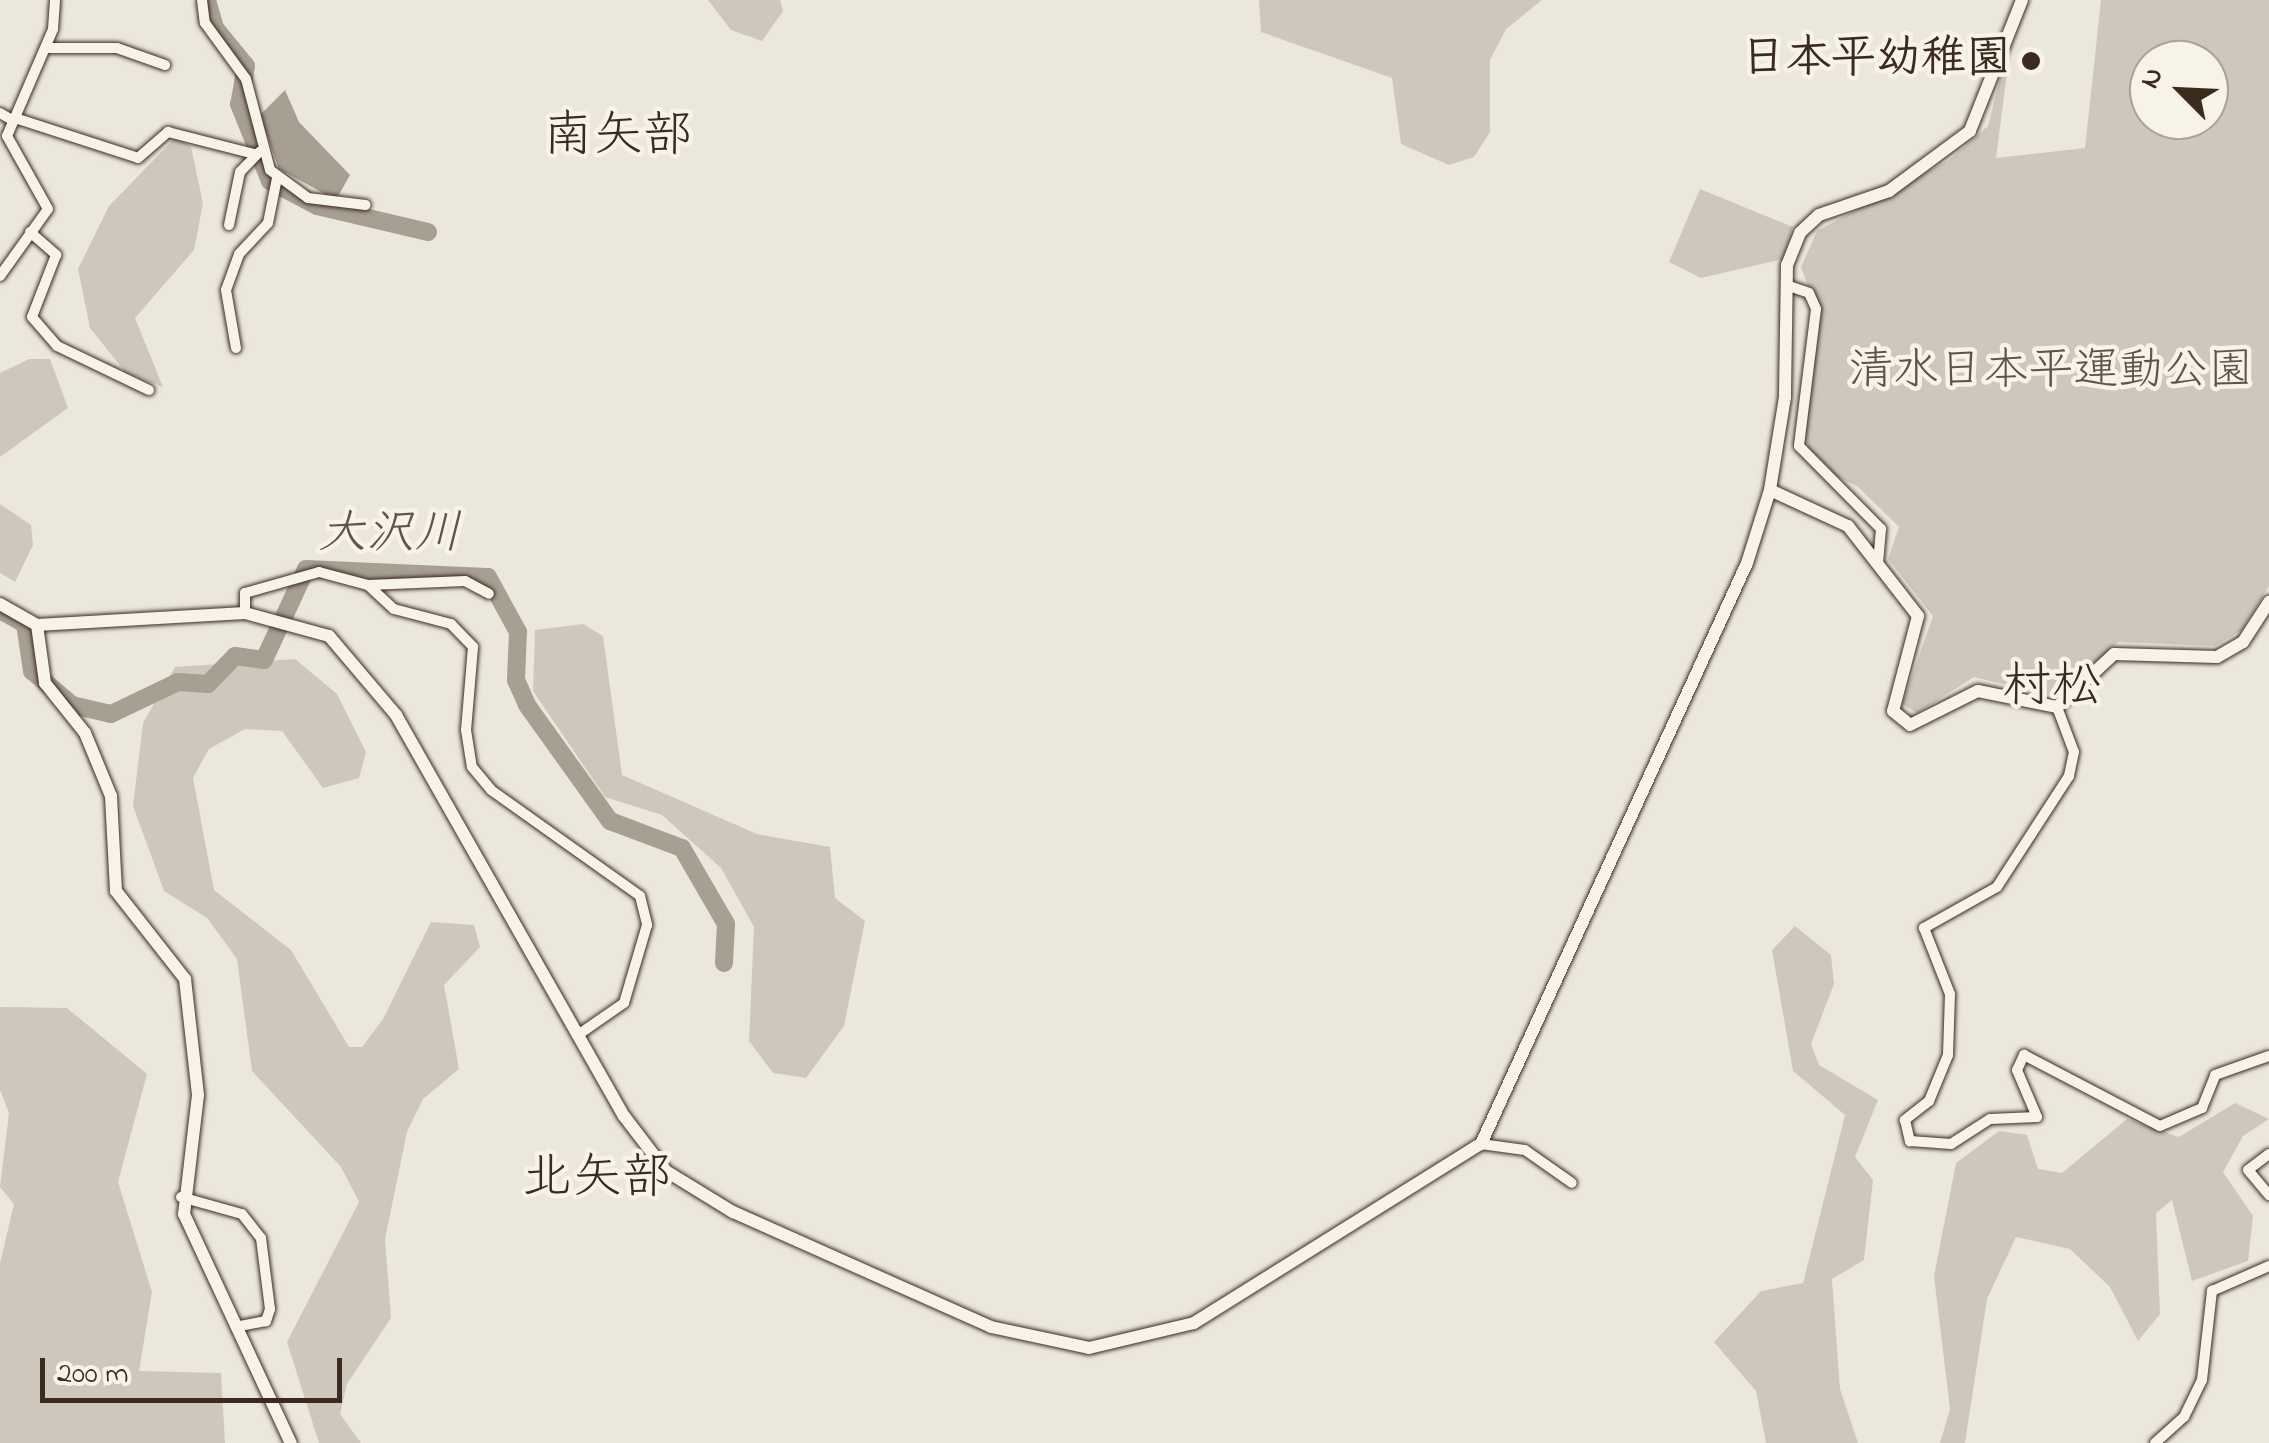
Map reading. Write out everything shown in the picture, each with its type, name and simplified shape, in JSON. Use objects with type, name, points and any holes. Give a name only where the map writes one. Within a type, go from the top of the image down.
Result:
[{"type":"street","points":[[0,276],[48,200],[13,150],[14,120],[46,48],[55,0]]},
{"type":"street","points":[[202,0],[205,23],[246,78],[259,152],[277,178],[331,206],[366,205]]},
{"type":"street","points":[[0,604],[37,625],[245,613],[311,627],[362,665],[646,1148],[694,1191],[992,1327],[1058,1346],[1142,1341],[1194,1322],[1481,1144],[1506,1105],[1739,580],[1770,490],[1785,398],[1786,284],[1791,249],[1809,221],[1890,191],[1970,131],[2022,0]]},
{"type":"street","points":[[46,48],[117,48],[165,64]]},
{"type":"street","points":[[0,113],[138,158],[168,132],[259,152]]},
{"type":"street","points":[[229,225],[259,152]]},
{"type":"street","points":[[236,348],[226,290],[239,254],[268,223],[277,178]]},
{"type":"street","points":[[30,232],[56,255],[32,317],[57,346],[149,390]]},
{"type":"street","points":[[1786,284],[1809,292],[1816,309],[1799,446],[1880,529],[1878,562]]},
{"type":"street","points":[[1770,490],[1829,511],[1878,562],[1921,624],[1894,700],[1899,720],[1920,724],[1978,691],[2057,708]]},
{"type":"street","points":[[245,613],[245,593],[319,572],[368,585],[466,582],[489,594]]},
{"type":"street","points":[[368,585],[394,609],[451,624],[473,646],[466,730],[472,767],[491,790],[640,896],[646,925],[624,1003],[578,1035]]},
{"type":"street","points":[[2057,708],[2114,654],[2232,650],[2269,602]]},
{"type":"street","points":[[37,625],[45,684],[85,733],[110,796],[116,891],[188,991],[198,1095],[182,1197],[291,1443]]},
{"type":"street","points":[[2057,708],[2074,752],[2069,776],[1997,886],[1924,928],[1950,994],[1948,1054],[1929,1101],[1905,1120],[1910,1141],[1951,1144],[1990,1118],[2037,1118],[2017,1070],[2024,1055],[2160,1126],[2202,1108],[2215,1075],[2269,1056]]},
{"type":"street","points":[[1481,1144],[1525,1150],[1572,1183]]},
{"type":"street","points":[[2269,1154],[2248,1170],[2269,1195]]},
{"type":"street","points":[[182,1197],[242,1214],[262,1238],[270,1310],[266,1321],[240,1326]]},
{"type":"street","points":[[2155,1443],[2184,1417],[2202,1380],[2212,1291],[2269,1266]]},
{"type":"green space","points":[[708,0],[780,0],[783,11],[762,41],[731,30]]},
{"type":"green space","points":[[1259,0],[1542,0],[1506,29],[1490,60],[1490,132],[1474,157],[1449,165],[1401,144],[1392,78],[1261,32]]},
{"type":"green space","name":"清水日本平運動公園","points":[[2101,0],[2269,0],[2269,586],[2242,630],[2215,646],[2118,642],[2058,697],[1974,677],[1917,713],[1902,704],[1933,616],[1888,559],[1899,527],[1857,486],[1812,465],[1805,432],[1820,318],[1801,267],[1817,231],[1949,160],[1988,126],[2013,27],[1996,158],[2085,148]]},
{"type":"green space","points":[[176,137],[191,147],[203,203],[194,250],[135,318],[163,387],[126,373],[90,328],[78,269],[109,206]]},
{"type":"green space","points":[[1700,189],[1793,227],[1783,259],[1701,278],[1669,262]]},
{"type":"green space","points":[[29,359],[50,359],[68,408],[0,457],[0,373]]},
{"type":"green space","points":[[0,504],[31,525],[33,545],[15,582],[0,573]]},
{"type":"green space","points":[[583,624],[603,636],[622,775],[757,834],[830,847],[835,898],[865,921],[844,1026],[806,1078],[773,1073],[749,1041],[754,927],[721,868],[662,815],[605,797],[533,691],[535,630]]},
{"type":"green space","points":[[295,659],[337,694],[366,752],[359,778],[323,788],[282,731],[245,729],[209,749],[193,778],[214,890],[291,950],[349,1047],[362,1047],[383,1019],[431,922],[474,925],[480,947],[444,985],[459,1069],[423,1099],[407,1132],[385,1239],[391,1318],[347,1384],[340,1414],[361,1443],[319,1443],[287,1342],[359,1202],[341,1167],[252,1071],[237,959],[207,918],[164,891],[133,806],[143,723],[175,667]]},
{"type":"green space","points":[[1795,926],[1831,955],[1834,984],[1811,1044],[1819,1065],[1878,1100],[1855,1157],[1873,1180],[1864,1260],[1832,1279],[1840,1389],[1858,1443],[1766,1443],[1756,1391],[1714,1342],[1761,1291],[1803,1283],[1845,1115],[1793,1071],[1772,950]]},
{"type":"green space","points":[[0,1007],[67,1008],[147,1074],[118,1182],[152,1292],[139,1371],[221,1373],[225,1443],[0,1443],[0,1263],[14,1204],[0,1187],[9,1113],[0,1090]]},
{"type":"green space","points":[[2235,1103],[2269,1119],[2243,1136],[2223,1172],[2253,1216],[2248,1261],[2192,1281],[2172,1200],[2156,1213],[2160,1314],[2138,1341],[2110,1287],[2070,1249],[2016,1237],[1987,1299],[1965,1443],[1940,1443],[1950,1409],[1934,1276],[1956,1163],[1999,1131],[2027,1135],[2038,1169],[2062,1173],[2127,1119],[2179,1137]]},
{"type":"shaded area","points":[[285,90],[299,122],[350,175],[336,200],[279,169],[260,115]]},
{"type":"waterway","points":[[207,0],[215,28],[246,66],[239,104],[270,181],[317,206],[428,232]]},
{"type":"waterway","name":"大沢川","points":[[5,613],[25,624],[32,671],[72,705],[111,714],[178,682],[208,684],[235,656],[264,660],[306,569],[488,577],[518,632],[516,680],[527,705],[610,821],[682,848],[726,924],[724,963]]},
{"type":"place","name":"日本平幼稚園","points":[[2031,61]]},
{"type":"district","name":"南矢部","points":[[618,138]]},
{"type":"district","name":"村松","points":[[2052,688]]},
{"type":"district","name":"北矢部","points":[[597,1180]]}]
